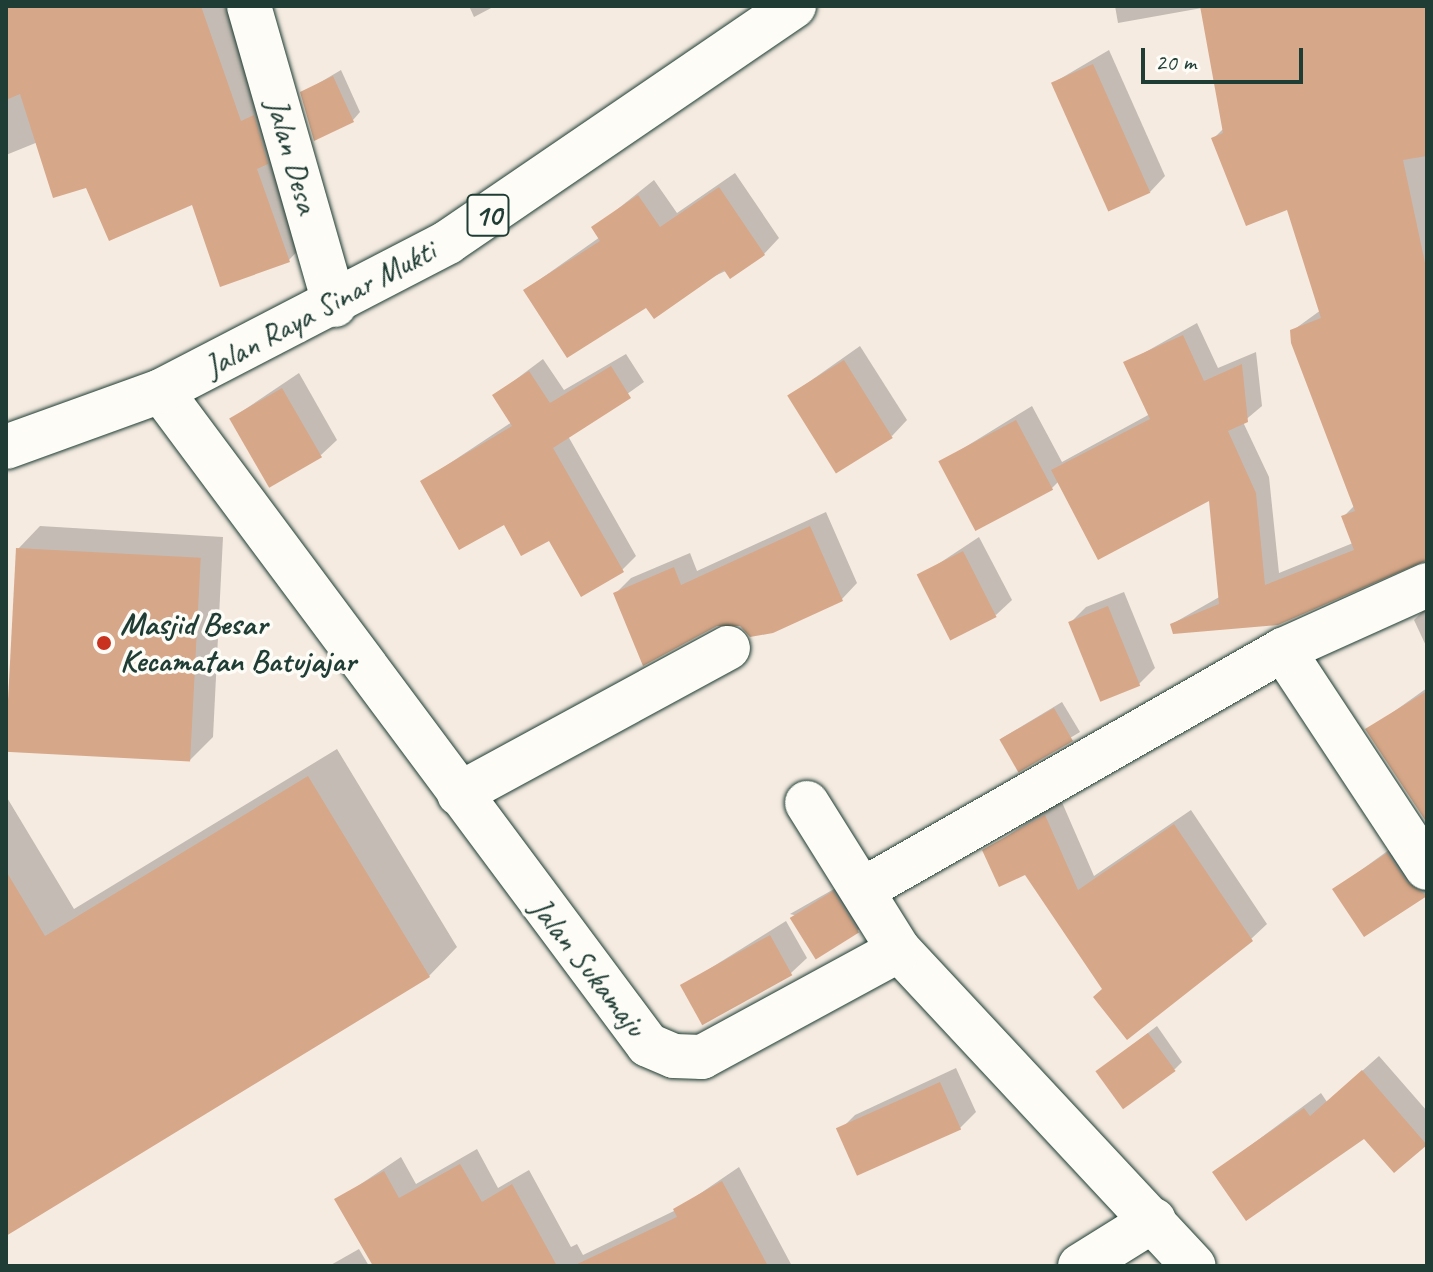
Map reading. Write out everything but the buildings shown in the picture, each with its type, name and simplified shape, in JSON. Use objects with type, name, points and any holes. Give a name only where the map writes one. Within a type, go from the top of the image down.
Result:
[{"type":"main road","name":"Jalan Desa","points":[[249,6],[335,305]]},
{"type":"main road","name":"Jalan Raya Sinar Mukti","points":[[161,391],[335,305],[448,242],[794,6]]},
{"type":"main road","name":"10","points":[[6,447],[161,391]]},
{"type":"main road","name":"Jalan Sukamaju","points":[[161,391],[648,1045],[674,1056],[702,1057],[899,950]]},
{"type":"main road","points":[[862,890],[1283,650],[1427,585]]},
{"type":"main road","points":[[459,794],[728,648]]},
{"type":"main road","points":[[1283,650],[1419,840]]},
{"type":"main road","points":[[807,803],[899,950],[1194,1266]]},
{"type":"main road","points":[[1080,1266],[1154,1220]]},
{"type":"place","name":"Masjid Besar Kecamatan Batujajar","points":[[104,643]]}]
